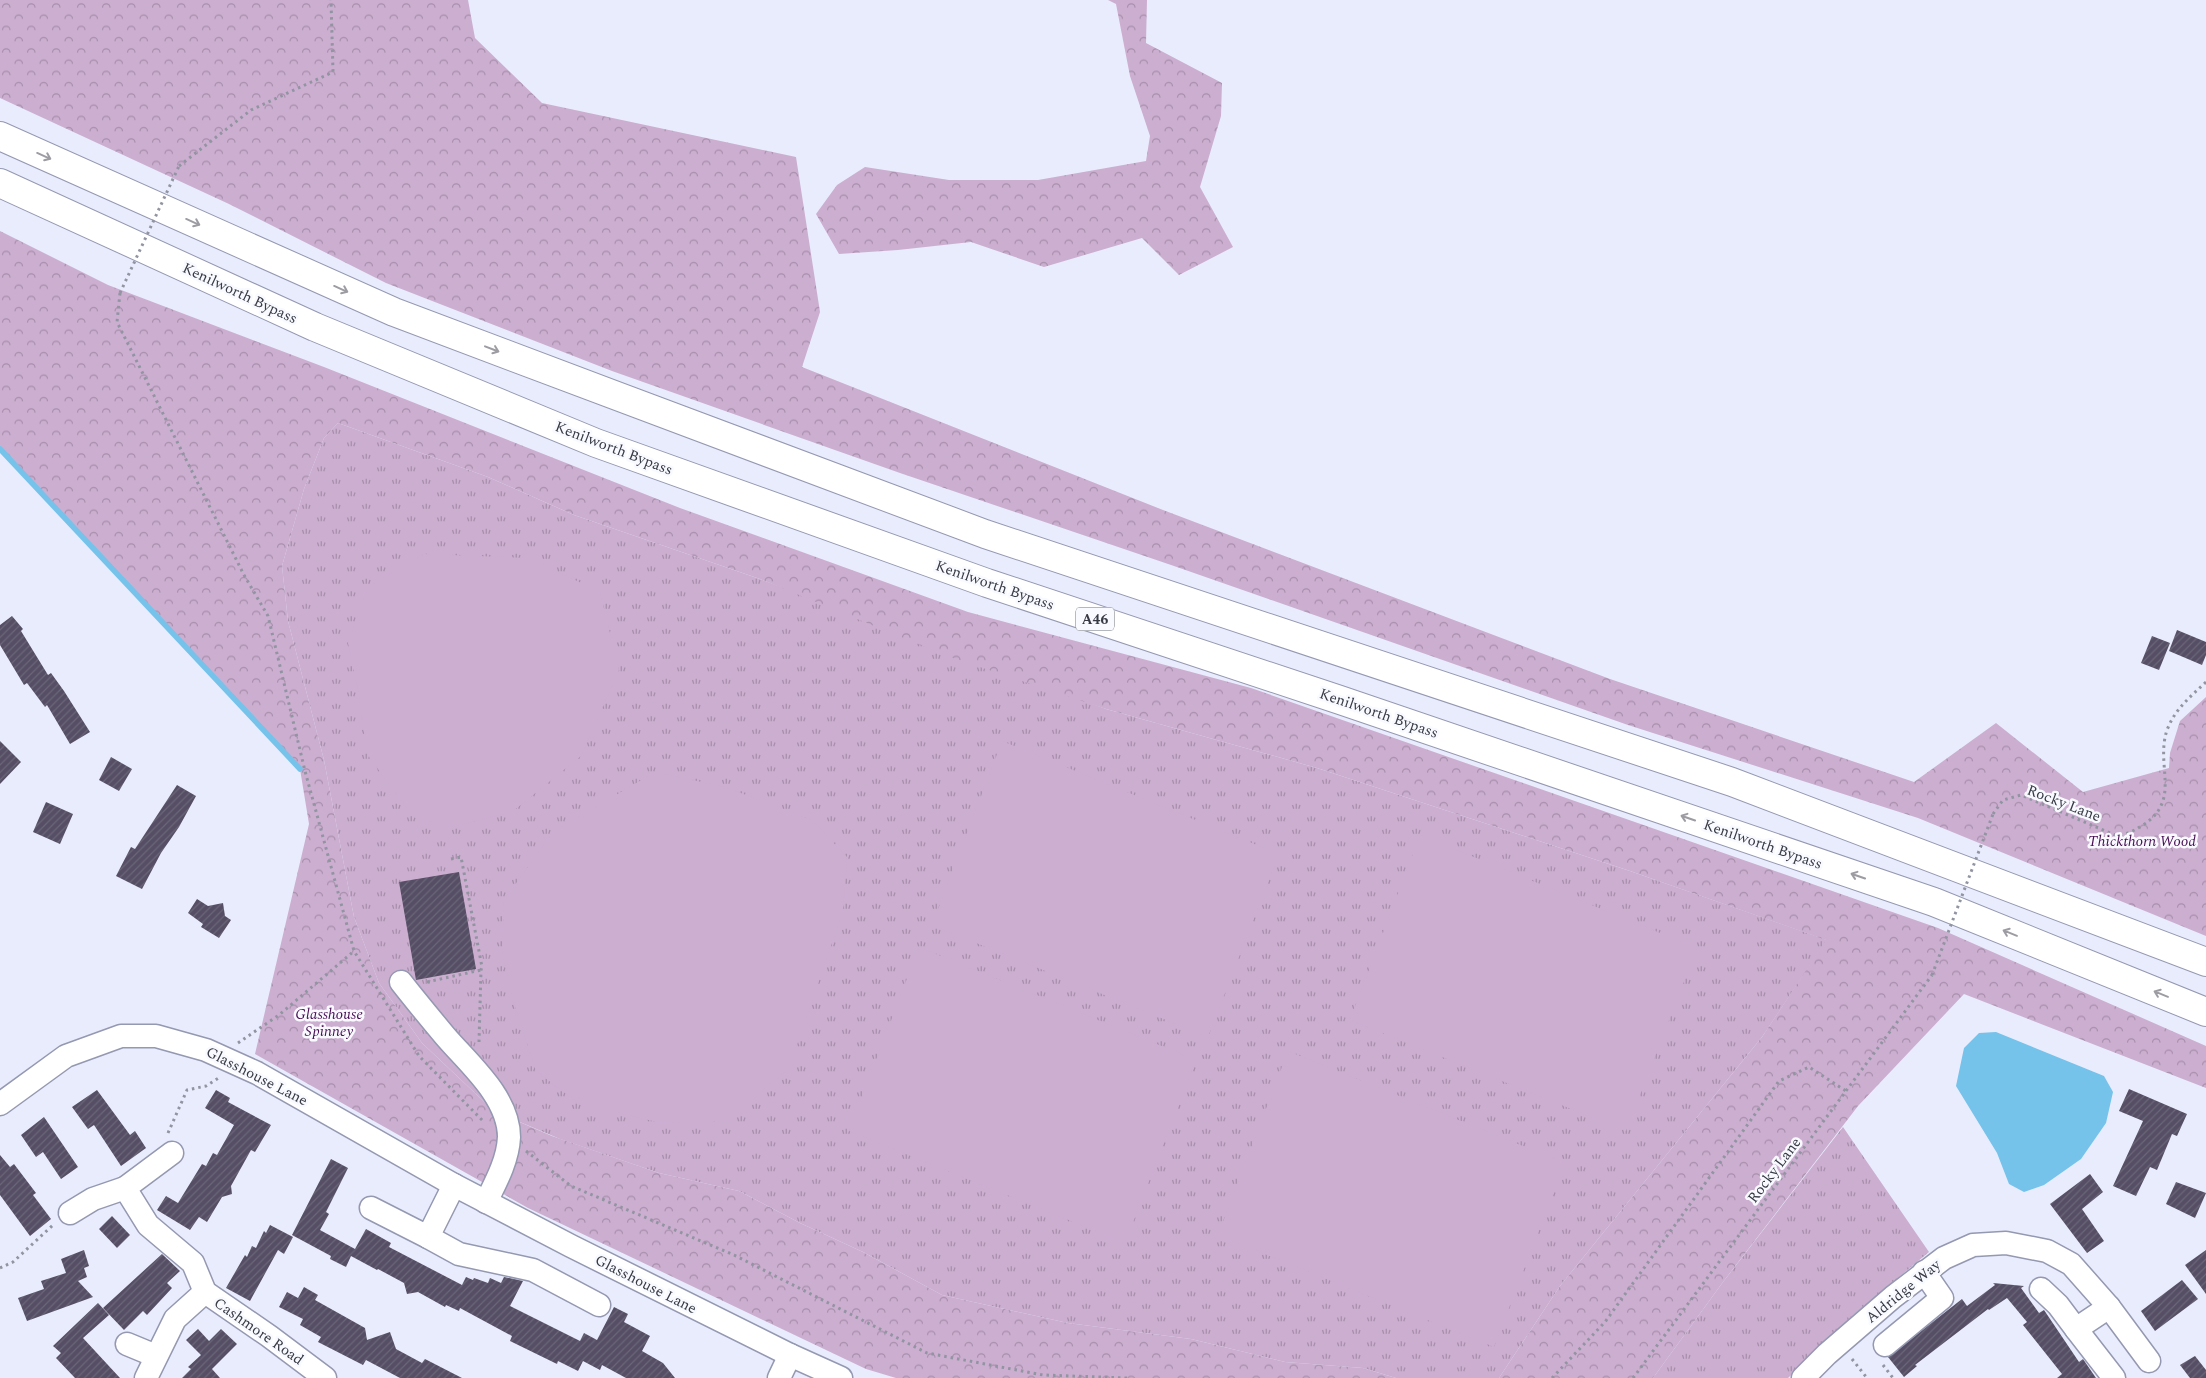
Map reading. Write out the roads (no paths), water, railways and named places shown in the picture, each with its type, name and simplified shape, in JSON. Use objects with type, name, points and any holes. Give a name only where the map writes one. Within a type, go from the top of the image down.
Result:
[{"type":"highway","points":[[0,136],[394,312],[985,534],[1732,782],[2206,962]]},
{"type":"highway","name":"Kenilworth Bypass","points":[[0,183],[315,328],[596,443],[987,583],[1340,700],[1934,902],[2206,1012]]},
{"type":"street","points":[[403,984],[488,1083],[507,1120],[509,1138],[501,1172],[486,1202]]},
{"type":"street","name":"Glasshouse Lane","points":[[0,1104],[66,1056],[121,1036],[156,1036],[206,1050],[257,1073],[486,1202],[790,1355],[841,1378]]},
{"type":"street","points":[[70,1213],[93,1199],[125,1188],[172,1153]]},
{"type":"street","points":[[428,1237],[454,1185]]},
{"type":"street","name":"Cashmore Road","points":[[125,1188],[148,1225],[193,1263],[204,1292],[269,1336],[325,1378]]},
{"type":"street","points":[[371,1208],[459,1254],[533,1270],[598,1305]]},
{"type":"street","name":"Aldridge Way","points":[[1803,1378],[1827,1354],[1924,1272],[1944,1258],[1973,1245],[2006,1244],[2047,1250],[2071,1264],[2109,1307],[2149,1362]]},
{"type":"street","points":[[1885,1345],[1942,1298],[1924,1272]]},
{"type":"street","points":[[2041,1289],[2058,1305],[2114,1378]]},
{"type":"street","points":[[146,1378],[175,1319],[204,1292]]},
{"type":"street","points":[[2076,1330],[2109,1307]]},
{"type":"street","points":[[127,1344],[156,1356]]},
{"type":"street","points":[[779,1378],[790,1355]]},
{"type":"water","points":[[1996,1032],[2104,1076],[2113,1092],[2106,1123],[2081,1159],[2044,1185],[2024,1192],[2009,1184],[1997,1153],[1956,1086],[1964,1048],[1979,1033]]},
{"type":"waterway","points":[[0,449],[300,769]]},
{"type":"park label","name":"Thickthorn Wood","points":[[2142,841]]},
{"type":"park label","name":"Glasshouse Spinney","points":[[329,1022]]}]
